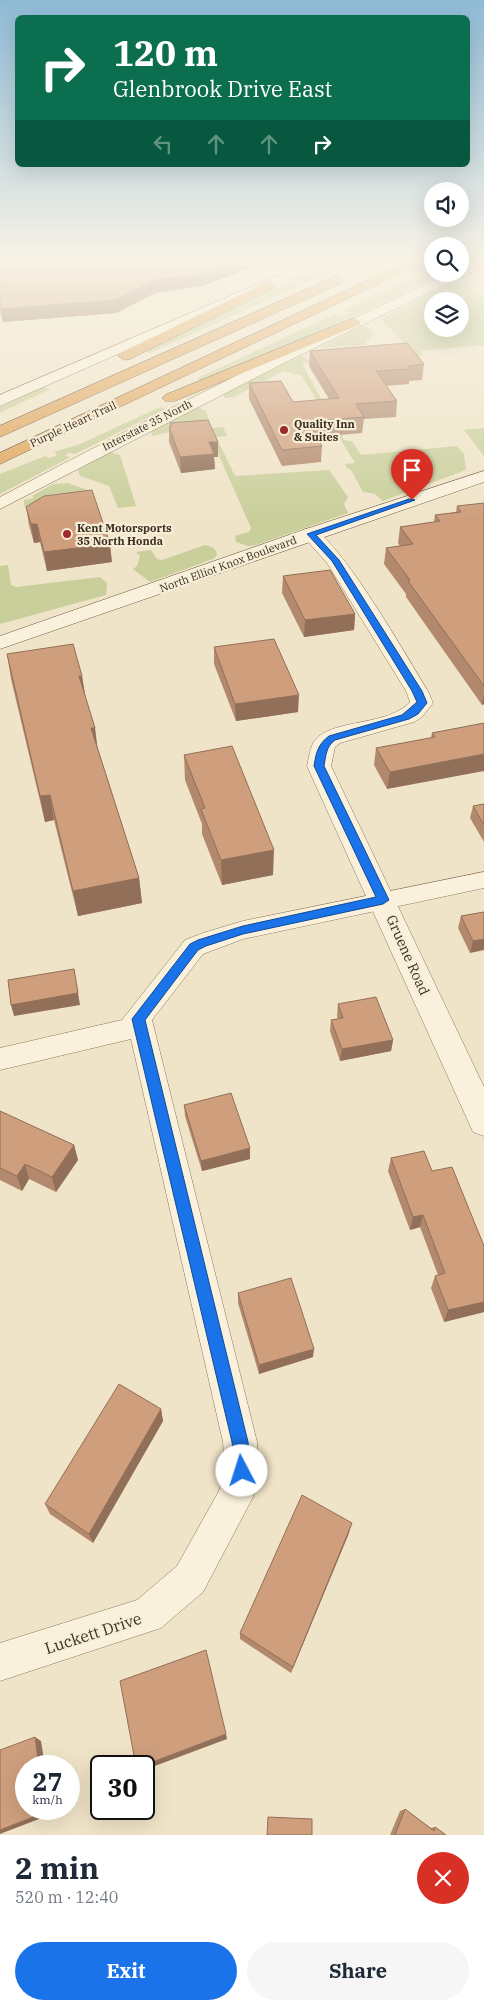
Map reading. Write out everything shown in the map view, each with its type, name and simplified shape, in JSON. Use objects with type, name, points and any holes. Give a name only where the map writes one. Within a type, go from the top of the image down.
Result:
[{"type":"highway","points":[[0,419],[144,348]]},
{"type":"highway","name":"Purple Heart Trail","points":[[0,432],[187,348]]},
{"type":"highway","name":"Purple Heart Trail","points":[[0,459],[236,348]]},
{"type":"highway","points":[[156,404],[292,348]]},
{"type":"highway","points":[[0,468],[129,415]]},
{"type":"main road","points":[[0,401],[121,348]]},
{"type":"main road","name":"Interstate 35 North","points":[[0,504],[131,433],[303,348]]},
{"type":"main road","name":"North Elliot Knox Boulevard","points":[[0,643],[310,534],[484,476]]},
{"type":"main road","name":"Gruene Road","points":[[310,534],[335,560],[417,691],[422,703],[414,712],[406,717],[332,738],[324,744],[319,766],[383,900],[484,1122]]},
{"type":"street","points":[[0,1059],[130,1030],[194,947],[202,943],[243,930],[484,880]]},
{"type":"street","name":"Luckett Drive","points":[[0,1662],[148,1615],[190,1579],[235,1497],[242,1471],[240,1442],[139,1019]]},
{"type":"green space","points":[[151,348],[162,348],[150,353],[144,351]]},
{"type":"green space","points":[[263,348],[284,348],[201,381],[198,378]]},
{"type":"green space","points":[[408,348],[456,348],[420,351],[423,356],[416,356]]},
{"type":"green space","points":[[300,356],[314,362],[302,364],[344,440],[352,441],[361,455],[457,446],[464,454],[466,470],[383,501],[375,494],[363,492],[351,470],[346,467],[345,464],[355,463],[302,376],[283,371],[234,397],[224,398],[224,393]]},
{"type":"green space","points":[[42,387],[50,389],[0,413],[0,407]]},
{"type":"green space","points":[[160,407],[166,409],[75,454],[69,453],[65,456],[71,457],[0,494],[0,474],[45,456],[50,458],[57,455],[54,452],[80,444]]},
{"type":"green space","points":[[198,407],[206,411],[212,428],[223,427],[227,436],[216,437],[235,476],[329,470],[348,497],[344,504],[348,513],[256,545],[248,546],[236,542],[235,536],[249,532],[251,528],[210,435],[175,431],[152,436],[151,431]]},
{"type":"green space","points":[[484,428],[484,456],[464,430]]},
{"type":"green space","points":[[110,452],[120,455],[136,506],[118,508],[109,486],[80,476],[78,470]]},
{"type":"green space","points":[[68,483],[91,491],[52,494],[26,507],[24,506],[24,500],[34,498],[32,496],[53,484]]},
{"type":"green space","points":[[205,545],[216,551],[217,555],[213,559],[150,582],[133,569],[137,566],[140,556],[136,552],[151,550],[157,559],[162,560]]},
{"type":"green space","points":[[8,565],[11,585],[16,587],[100,577],[107,583],[106,595],[0,624],[0,566]]},
{"type":"building","points":[[351,348],[411,348],[424,364],[408,366],[410,369],[376,371],[397,401],[356,404],[364,417],[308,421],[322,446],[282,450],[249,383],[281,381],[293,402],[339,398],[310,351]]},
{"type":"building","points":[[208,420],[218,442],[209,442],[214,454],[180,457],[169,427],[171,427],[170,423]]},
{"type":"building","name":"Kent Motorsports 35 North Honda","points":[[92,490],[110,544],[44,552],[37,524],[31,524],[26,507],[44,496]]},
{"type":"building","points":[[484,503],[484,686],[386,548],[413,544],[400,527],[440,521],[435,515],[461,512],[457,506]]},
{"type":"building","points":[[330,570],[355,614],[305,620],[283,576]]},
{"type":"building","points":[[274,639],[299,695],[235,704],[214,647]]},
{"type":"building","points":[[73,644],[82,676],[79,676],[95,728],[91,728],[139,878],[73,891],[50,795],[40,796],[7,654]]},
{"type":"building","points":[[484,723],[484,754],[390,772],[376,748],[435,737],[432,733]]},
{"type":"building","points":[[232,746],[274,850],[221,860],[201,809],[205,808],[184,755]]},
{"type":"building","points":[[484,804],[484,825],[473,806]]},
{"type":"building","points":[[484,912],[484,939],[473,941],[461,916]]},
{"type":"building","points":[[74,969],[78,993],[11,1005],[8,980]]},
{"type":"building","points":[[376,997],[393,1040],[342,1049],[331,1020],[343,1018],[338,1004]]},
{"type":"building","points":[[231,1093],[250,1148],[201,1161],[184,1105]]},
{"type":"building","points":[[0,1111],[74,1145],[52,1177],[25,1164],[17,1176],[0,1168]]},
{"type":"building","points":[[424,1151],[432,1171],[452,1167],[484,1246],[484,1302],[448,1310],[435,1276],[445,1273],[423,1215],[413,1217],[391,1158]]},
{"type":"building","points":[[291,1278],[314,1349],[259,1365],[238,1293]]},
{"type":"building","points":[[119,1384],[161,1409],[89,1534],[45,1504]]},
{"type":"building","points":[[302,1495],[352,1523],[293,1667],[240,1633]]},
{"type":"building","points":[[206,1650],[226,1734],[155,1761],[155,1755],[134,1755],[120,1681]]},
{"type":"building","points":[[35,1737],[37,1755],[15,1755],[15,1820],[26,1820],[0,1830],[0,1750]]},
{"type":"building","points":[[405,1809],[434,1831],[435,1827],[446,1835],[395,1835]]},
{"type":"building","points":[[268,1817],[312,1819],[312,1835],[267,1835]]},
{"type":"place","name":"Quality Inn & Suites","points":[[284,430]]},
{"type":"place","name":"Kent Motorsports 35 North Honda","points":[[67,534]]},
{"type":"route","points":[[242,1471],[240,1442],[139,1019],[194,947],[212,938],[383,900],[319,766],[321,752],[324,744],[332,738],[406,717],[414,712],[422,703],[417,691],[335,560],[310,534],[412,500]]}]
